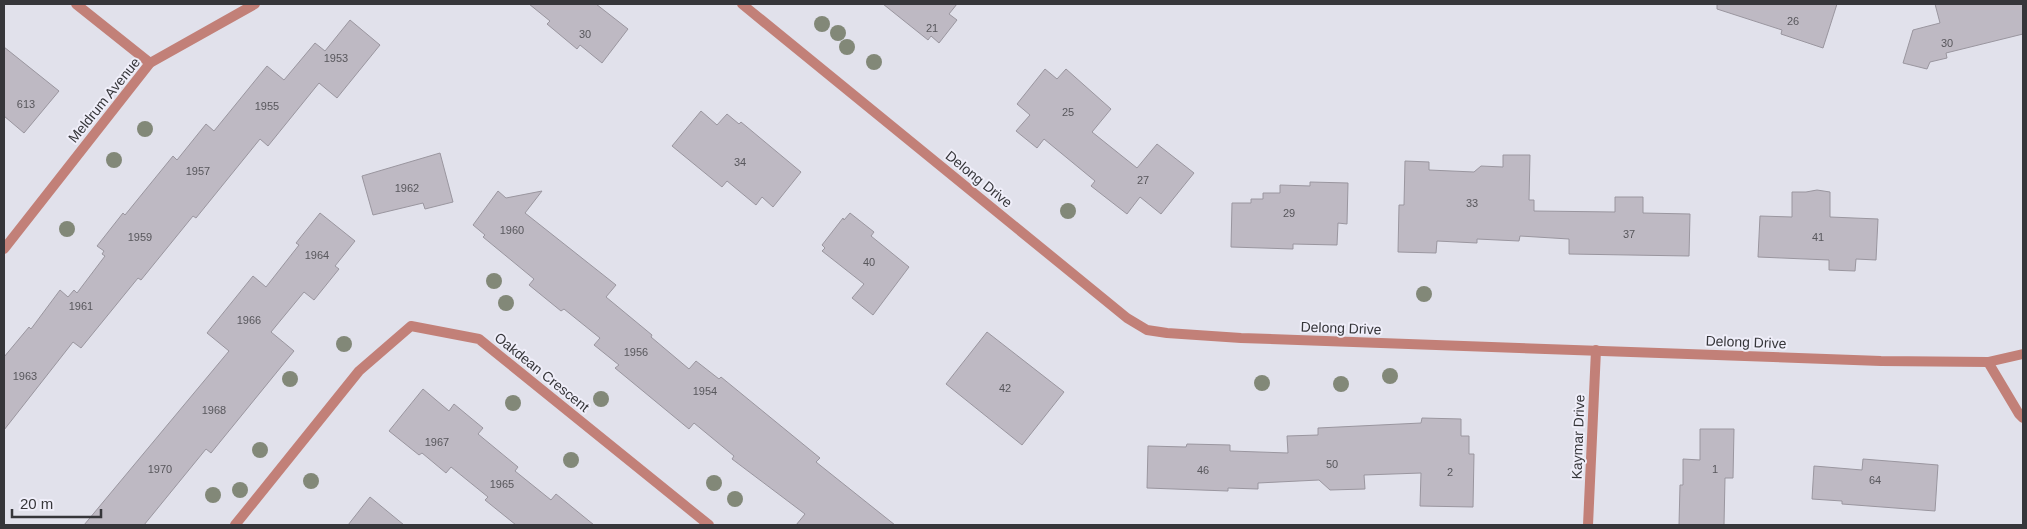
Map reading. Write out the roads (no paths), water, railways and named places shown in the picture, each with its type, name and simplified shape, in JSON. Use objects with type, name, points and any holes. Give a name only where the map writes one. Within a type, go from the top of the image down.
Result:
[{"type":"street","points":[[76,4],[150,63]]},
{"type":"street","name":"Meldrum Avenue","points":[[4,248],[150,63],[255,4]]},
{"type":"street","name":"Delong Drive","points":[[742,4],[1127,318],[1147,330],[1167,334],[1241,338],[1881,361],[1988,362],[2023,354]]},
{"type":"street","name":"Oakdean Crescent","points":[[235,525],[359,371],[411,326],[479,339],[709,525]]},
{"type":"street","name":"Kaymar Drive","points":[[1588,525],[1596,350]]},
{"type":"street","points":[[1988,362],[2023,418]]}]
